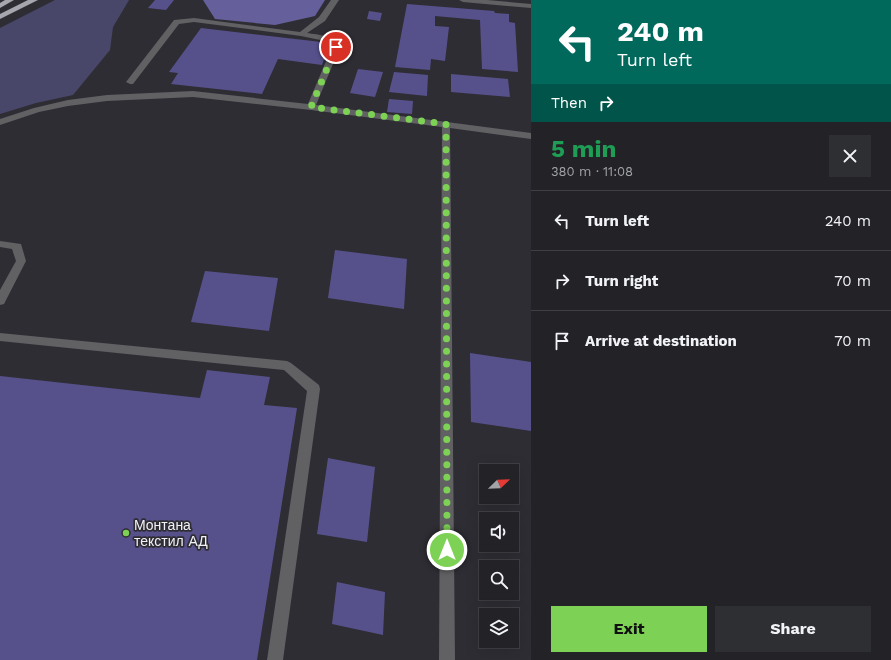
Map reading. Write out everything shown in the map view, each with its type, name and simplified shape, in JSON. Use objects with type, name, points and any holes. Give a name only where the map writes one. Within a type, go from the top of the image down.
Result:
[{"type":"highway","points":[[0,7],[10,0]]},
{"type":"highway","points":[[0,7],[16,0]]},
{"type":"highway","points":[[0,17],[34,0]]},
{"type":"lane","points":[[301,34],[322,19],[335,0]]},
{"type":"lane","points":[[463,0],[531,6]]},
{"type":"lane","points":[[130,82],[177,22],[182,20],[194,20],[301,34],[327,39],[335,44],[336,47],[311,107]]},
{"type":"lane","points":[[0,122],[36,110],[68,103],[130,97],[193,94],[311,107],[531,136]]},
{"type":"lane","points":[[446,124],[447,660]]},
{"type":"lane","points":[[0,244],[17,246],[21,261],[0,301]]},
{"type":"lane","points":[[0,337],[287,366],[314,389],[275,660]]},
{"type":"shaded area","points":[[55,0],[129,0],[113,27],[110,50],[73,95],[36,103],[0,114],[0,28]]},
{"type":"shaded area","points":[[203,0],[325,0],[315,16],[275,25],[215,19]]},
{"type":"building","points":[[155,0],[174,0],[166,10],[148,8]]},
{"type":"building","points":[[407,4],[494,11],[495,13],[509,14],[509,22],[515,23],[518,72],[482,69],[480,20],[435,16],[435,26],[449,27],[445,61],[431,59],[430,70],[395,67]]},
{"type":"building","points":[[369,11],[382,13],[380,21],[367,19]]},
{"type":"building","points":[[201,28],[330,43],[322,65],[278,59],[262,94],[171,84],[178,73],[169,72]]},
{"type":"building","points":[[358,69],[383,72],[375,97],[350,93]]},
{"type":"building","points":[[394,72],[428,75],[427,96],[389,92]]},
{"type":"building","points":[[451,74],[508,79],[510,97],[451,92]]},
{"type":"building","points":[[389,99],[413,101],[412,114],[387,112]]},
{"type":"building","points":[[335,250],[407,259],[404,309],[328,298]]},
{"type":"building","points":[[205,271],[278,278],[269,331],[191,322]]},
{"type":"building","points":[[470,353],[531,362],[531,431],[471,422]]},
{"type":"building","name":"Монтана текстил АД","points":[[207,370],[270,377],[264,405],[297,408],[257,660],[0,660],[0,376],[200,398]]},
{"type":"building","points":[[328,458],[375,467],[367,542],[317,534]]},
{"type":"building","points":[[337,582],[385,592],[383,635],[332,624]]},
{"type":"place","name":"Монтана текстил АД","points":[[126,533]]},
{"type":"route","points":[[336,47],[311,107],[446,124],[447,550]]}]
